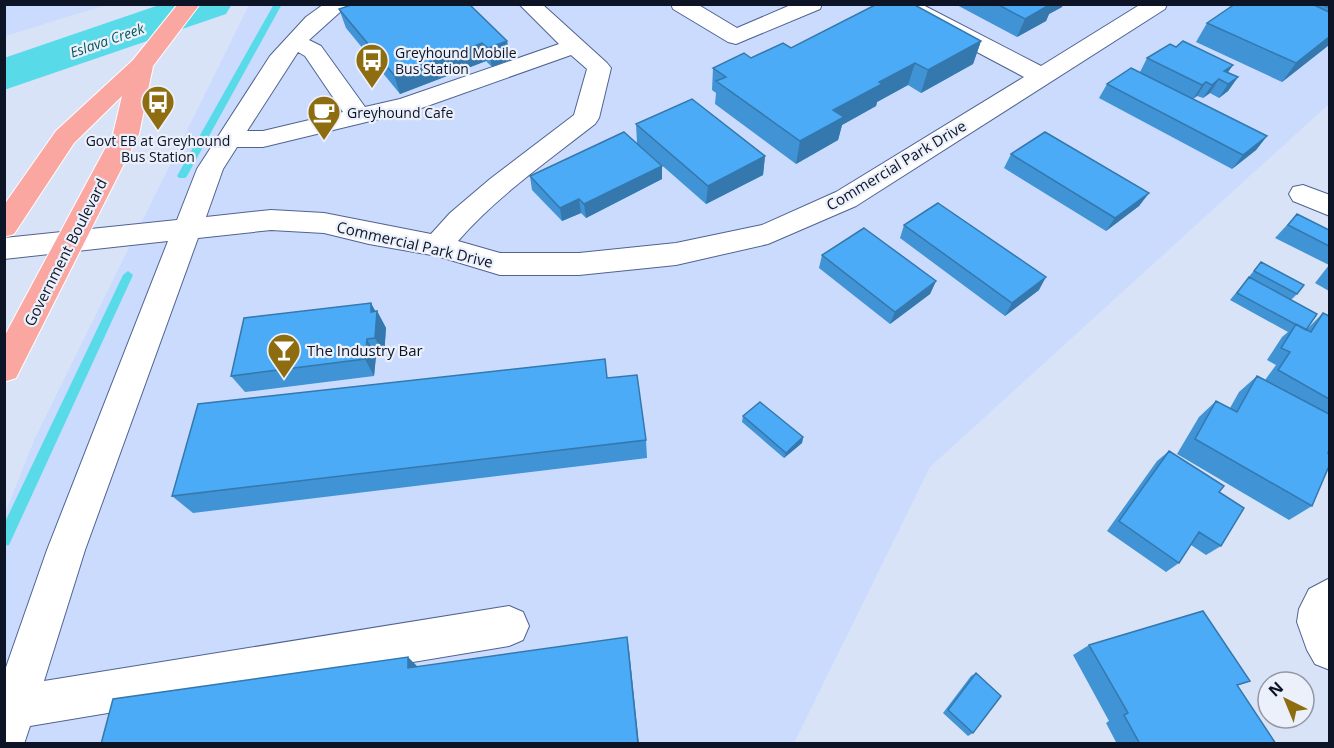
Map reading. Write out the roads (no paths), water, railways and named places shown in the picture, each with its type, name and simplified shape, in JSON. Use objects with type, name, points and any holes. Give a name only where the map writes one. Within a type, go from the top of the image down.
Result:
[{"type":"main road","name":"Government Boulevard","points":[[4,227],[65,137],[141,65],[190,4]]},
{"type":"main road","name":"Government Boulevard","points":[[4,369],[126,134],[141,65]]},
{"type":"street","points":[[339,4],[314,22],[282,56],[210,169],[66,550],[10,723],[509,626]]},
{"type":"street","points":[[437,246],[460,220],[500,185],[586,118],[599,68],[529,4]]},
{"type":"street","points":[[681,4],[736,37],[812,4]]},
{"type":"street","points":[[904,4],[1041,76]]},
{"type":"street","name":"Commercial Park Drive","points":[[4,249],[271,220],[324,223],[369,234],[437,246],[500,264],[579,264],[676,254],[768,234],[846,199],[1157,4]]},
{"type":"street","points":[[295,42],[313,51],[358,117]]},
{"type":"street","points":[[229,139],[262,139],[407,105],[574,46]]},
{"type":"street","points":[[1303,194],[1329,207]]},
{"type":"street","points":[[1329,598],[1321,603],[1316,613],[1317,625],[1329,649]]},
{"type":"waterway","name":"Eslava Creek","points":[[4,75],[209,4]]},
{"type":"waterway","points":[[182,176],[278,4]]},
{"type":"waterway","points":[[4,540],[128,275]]},
{"type":"place","name":"Greyhound Mobile Bus Station","points":[[372,89]]},
{"type":"place","name":"Govt EB at Greyhound Bus Station","points":[[158,131]]},
{"type":"place","name":"Greyhound Cafe","points":[[324,141]]},
{"type":"place","name":"The Industry Bar","points":[[284,379]]}]
